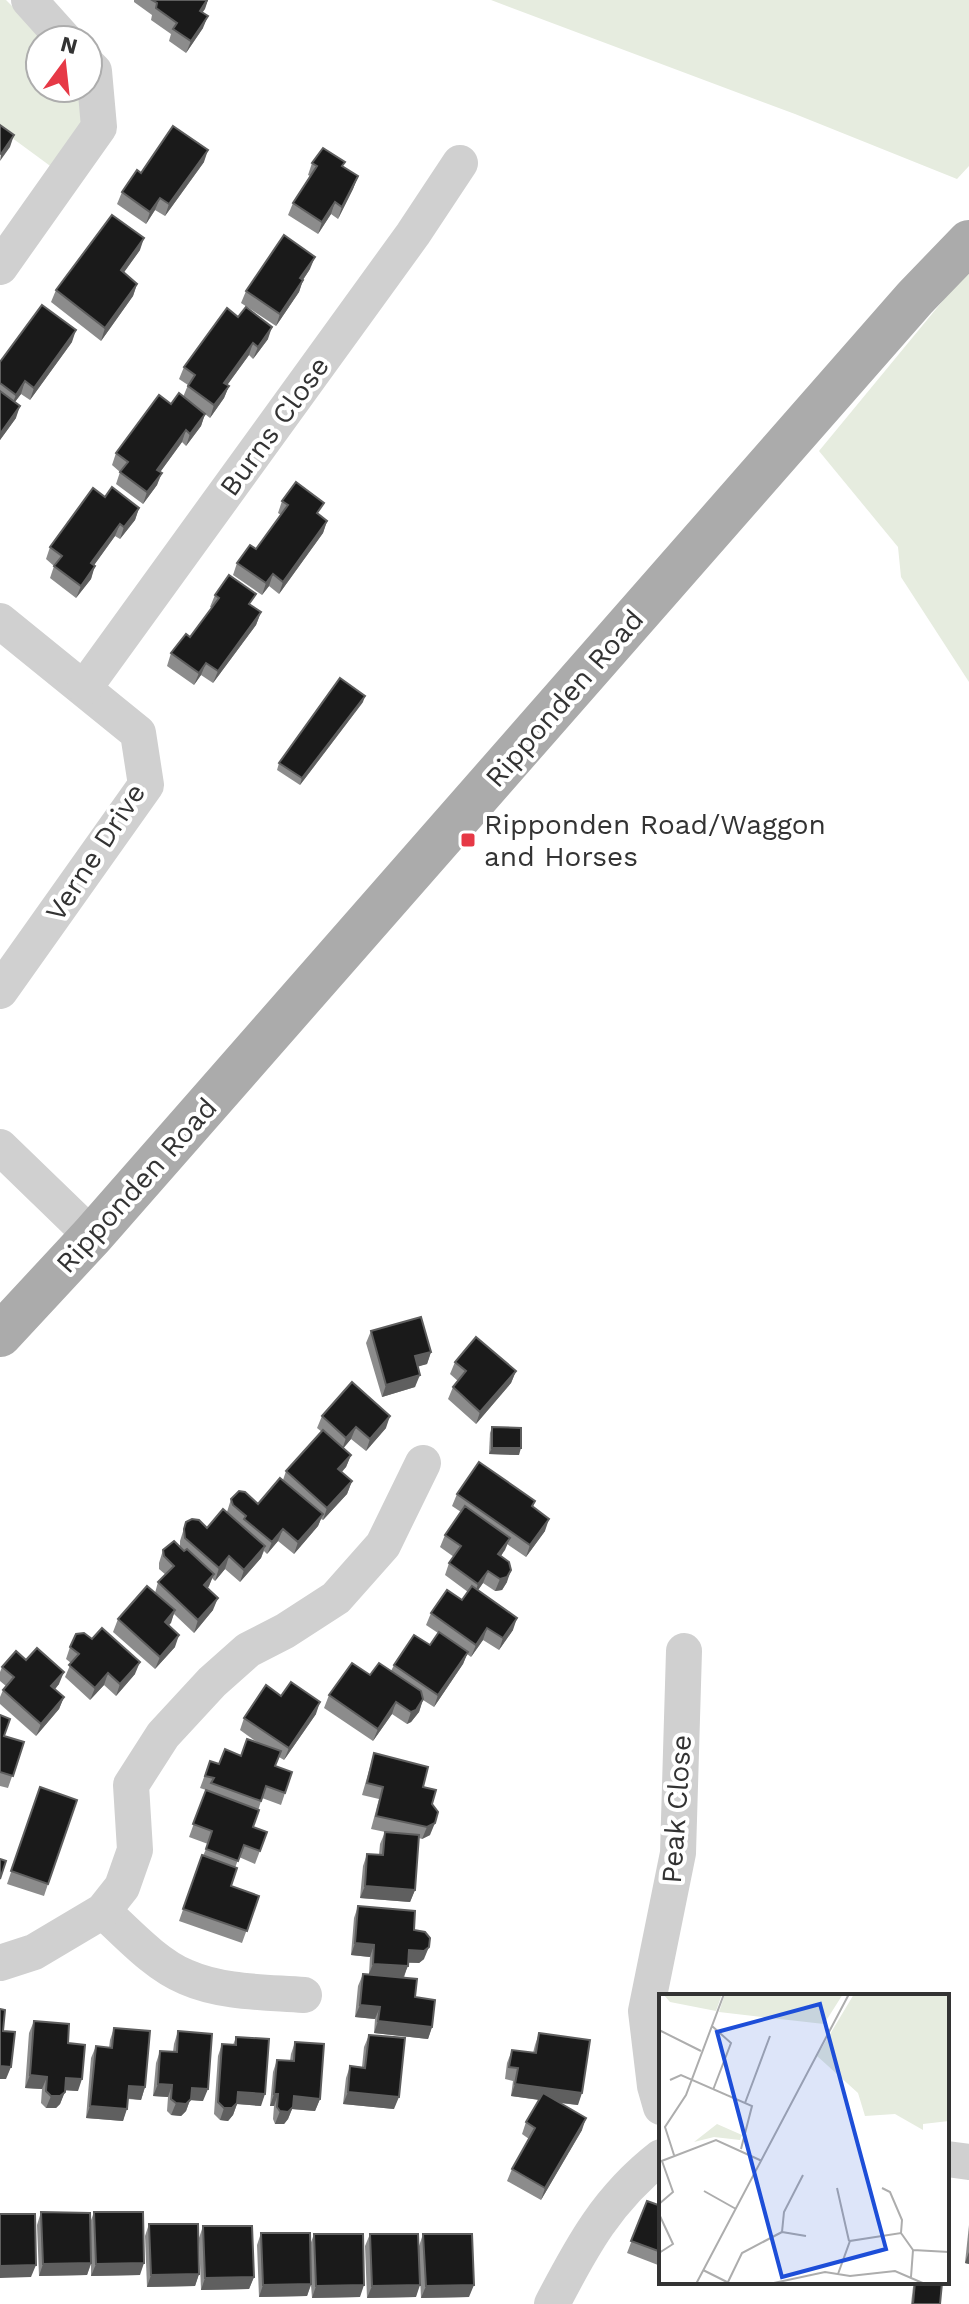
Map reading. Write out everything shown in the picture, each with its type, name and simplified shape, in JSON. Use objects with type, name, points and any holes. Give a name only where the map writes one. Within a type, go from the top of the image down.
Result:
[{"type":"main road","name":"Ripponden Road","points":[[0,1335],[92,1236],[915,298],[969,242]]},
{"type":"street","points":[[29,0],[51,24]]},
{"type":"street","points":[[0,267],[99,127],[97,104]]},
{"type":"street","name":"Burns Close","points":[[85,687],[413,234],[460,163]]},
{"type":"street","name":"Verne Drive","points":[[0,621],[138,733],[146,785],[0,991]]},
{"type":"street","points":[[0,1147],[92,1236]]},
{"type":"street","points":[[0,1963],[34,1952],[103,1911],[122,1887],[135,1850],[131,1785],[163,1735],[212,1682],[248,1650],[285,1631],[336,1598],[383,1545],[423,1463]]},
{"type":"street","name":"Peak Close","points":[[659,2100],[646,2011],[678,1853],[684,1651]]},
{"type":"street","points":[[103,1911],[140,1946],[184,1977],[213,1986],[304,1995]]},
{"type":"street","points":[[552,2304],[600,2217],[636,2176],[659,2159]]},
{"type":"street","points":[[949,2159],[969,2162]]},
{"type":"shaded area","points":[[0,0],[6,0],[30,24],[24,24],[24,104],[82,104],[81,124],[53,168],[0,129]]},
{"type":"shaded area","points":[[491,0],[969,0],[969,166],[957,179],[795,114]]},
{"type":"shaded area","points":[[969,269],[969,682],[901,577],[898,547],[819,451]]},
{"type":"building","points":[[152,0],[207,0],[200,11],[208,16],[191,41],[173,29],[177,23],[156,8],[157,3]]},
{"type":"building","points":[[0,125],[14,135],[1,154],[0,153]]},
{"type":"building","points":[[173,126],[208,150],[169,204],[160,198],[150,212],[122,192],[137,170],[141,173]]},
{"type":"building","points":[[323,148],[345,162],[342,166],[358,176],[342,207],[335,202],[322,222],[293,203],[317,166],[312,163]]},
{"type":"building","points":[[112,215],[144,238],[121,270],[137,284],[105,328],[56,290]]},
{"type":"building","points":[[284,235],[315,257],[280,314],[246,291]]},
{"type":"building","points":[[42,305],[76,330],[34,388],[25,381],[16,395],[0,383],[0,362]]},
{"type":"building","points":[[246,307],[272,327],[258,347],[253,343],[224,383],[229,386],[214,405],[188,386],[195,375],[184,367],[227,308],[238,317]]},
{"type":"building","points":[[0,391],[20,406],[0,434]]},
{"type":"building","points":[[179,393],[205,414],[190,434],[186,430],[157,470],[162,473],[147,492],[120,472],[128,462],[116,453],[159,395],[171,404]]},
{"type":"building","points":[[296,482],[324,503],[317,513],[327,521],[283,582],[273,574],[266,583],[237,563],[250,545],[256,549],[288,505],[282,501]]},
{"type":"building","points":[[112,487],[139,508],[124,527],[120,524],[91,563],[95,566],[81,586],[54,566],[62,556],[50,547],[93,488],[105,497]]},
{"type":"building","points":[[229,575],[256,594],[249,604],[261,612],[218,671],[206,663],[199,673],[171,653],[186,634],[190,637],[219,598],[215,595]]},
{"type":"building","points":[[340,678],[365,696],[302,778],[279,763]]},
{"type":"building","points":[[421,1317],[431,1352],[415,1356],[420,1375],[386,1385],[371,1331]]},
{"type":"building","points":[[476,1337],[516,1371],[480,1412],[453,1387],[466,1371],[455,1362]]},
{"type":"building","points":[[352,1382],[390,1416],[370,1439],[356,1427],[346,1438],[322,1416]]},
{"type":"building","points":[[492,1427],[521,1428],[521,1448],[492,1448]]},
{"type":"building","points":[[323,1430],[351,1455],[338,1469],[352,1481],[327,1508],[286,1471]]},
{"type":"building","points":[[479,1462],[535,1501],[532,1506],[549,1519],[530,1545],[457,1494]]},
{"type":"building","points":[[280,1478],[323,1514],[298,1542],[283,1529],[272,1542],[244,1519],[246,1516],[233,1505],[231,1499],[239,1491],[245,1492],[258,1504]]},
{"type":"building","points":[[465,1506],[510,1538],[498,1554],[509,1562],[511,1570],[507,1577],[500,1579],[488,1571],[478,1584],[449,1563],[461,1546],[445,1535]]},
{"type":"building","points":[[223,1509],[265,1546],[244,1570],[229,1556],[219,1568],[185,1538],[186,1522],[199,1520],[207,1528]]},
{"type":"building","points":[[174,1541],[214,1574],[204,1585],[218,1598],[198,1620],[158,1582],[174,1566],[164,1556],[163,1550]]},
{"type":"building","points":[[147,1586],[175,1610],[165,1622],[179,1635],[160,1657],[118,1619]]},
{"type":"building","points":[[472,1586],[517,1618],[503,1638],[487,1628],[476,1645],[431,1613],[447,1590],[462,1600]]},
{"type":"building","points":[[102,1628],[140,1662],[120,1684],[108,1673],[95,1688],[69,1665],[79,1654],[70,1647],[76,1634],[84,1633],[92,1639]]},
{"type":"building","points":[[439,1632],[468,1652],[438,1695],[394,1665],[414,1635],[430,1645]]},
{"type":"building","points":[[37,1648],[64,1672],[51,1686],[64,1697],[41,1724],[3,1690],[14,1677],[2,1667],[16,1651],[26,1660]]},
{"type":"building","points":[[352,1663],[370,1675],[379,1663],[421,1691],[423,1699],[411,1712],[396,1702],[378,1729],[329,1695]]},
{"type":"building","points":[[291,1682],[320,1702],[289,1748],[244,1718],[266,1685],[281,1696]]},
{"type":"building","points":[[0,1715],[10,1719],[4,1736],[24,1742],[13,1776],[0,1772]]},
{"type":"building","points":[[247,1739],[281,1751],[275,1766],[292,1772],[285,1793],[266,1786],[261,1801],[211,1783],[214,1778],[205,1776],[210,1761],[219,1764],[225,1749],[241,1756]]},
{"type":"building","points":[[374,1753],[428,1767],[423,1787],[436,1790],[432,1804],[438,1812],[435,1823],[427,1827],[376,1816],[383,1787],[367,1783]]},
{"type":"building","points":[[40,1787],[77,1800],[48,1884],[11,1871]]},
{"type":"building","points":[[206,1790],[259,1810],[253,1827],[267,1832],[260,1851],[244,1845],[238,1861],[206,1849],[212,1831],[193,1824]]},
{"type":"building","points":[[385,1832],[419,1835],[415,1890],[365,1886],[367,1854],[383,1855]]},
{"type":"building","points":[[202,1855],[237,1868],[231,1886],[259,1896],[247,1931],[183,1909]]},
{"type":"building","points":[[0,1859],[6,1861],[0,1879]]},
{"type":"building","points":[[358,1906],[415,1911],[414,1930],[425,1932],[430,1938],[429,1947],[424,1951],[409,1950],[408,1966],[373,1964],[374,1945],[355,1943]]},
{"type":"building","points":[[363,1974],[417,1979],[415,1997],[435,2000],[432,2027],[378,2021],[380,2007],[360,2005]]},
{"type":"building","points":[[0,2009],[5,2010],[3,2031],[15,2032],[11,2067],[0,2066]]},
{"type":"building","points":[[34,2021],[69,2024],[68,2043],[85,2045],[82,2079],[66,2078],[65,2092],[60,2096],[51,2096],[46,2091],[47,2077],[30,2075]]},
{"type":"building","points":[[114,2028],[150,2031],[145,2087],[129,2086],[127,2109],[90,2106],[96,2046],[112,2048]]},
{"type":"building","points":[[178,2031],[212,2034],[208,2089],[192,2088],[191,2099],[186,2104],[171,2099],[172,2085],[158,2084],[160,2051],[177,2052]]},
{"type":"building","points":[[539,2033],[590,2040],[582,2093],[515,2084],[518,2068],[509,2067],[512,2050],[536,2053]]},
{"type":"building","points":[[369,2035],[405,2038],[399,2097],[348,2092],[350,2066],[365,2068]]},
{"type":"building","points":[[236,2037],[269,2039],[265,2094],[238,2092],[237,2103],[232,2108],[224,2108],[218,2102],[222,2044],[236,2045]]},
{"type":"building","points":[[295,2042],[324,2044],[320,2099],[294,2096],[293,2107],[288,2112],[280,2111],[277,2107],[278,2094],[274,2094],[277,2060],[294,2061]]},
{"type":"building","points":[[543,2093],[586,2118],[545,2188],[512,2169],[535,2128],[526,2122]]},
{"type":"building","points":[[647,2201],[659,2205],[659,2251],[631,2241]]},
{"type":"building","points":[[41,2212],[90,2213],[91,2263],[43,2264]]},
{"type":"building","points":[[94,2212],[143,2212],[144,2263],[96,2264]]},
{"type":"building","points":[[0,2214],[35,2214],[36,2265],[0,2266]]},
{"type":"building","points":[[149,2224],[198,2224],[199,2274],[151,2275]]},
{"type":"building","points":[[203,2226],[252,2226],[254,2277],[205,2278]]},
{"type":"building","points":[[261,2233],[310,2233],[311,2284],[263,2285]]},
{"type":"building","points":[[314,2234],[363,2234],[364,2285],[316,2286]]},
{"type":"building","points":[[370,2234],[418,2234],[420,2285],[372,2286]]},
{"type":"building","points":[[423,2234],[472,2234],[474,2285],[426,2286]]},
{"type":"building","points":[[915,2284],[942,2284],[940,2304],[913,2304]]},
{"type":"place","name":"Ripponden Road/Waggon and Horses","points":[[468,840]]}]
